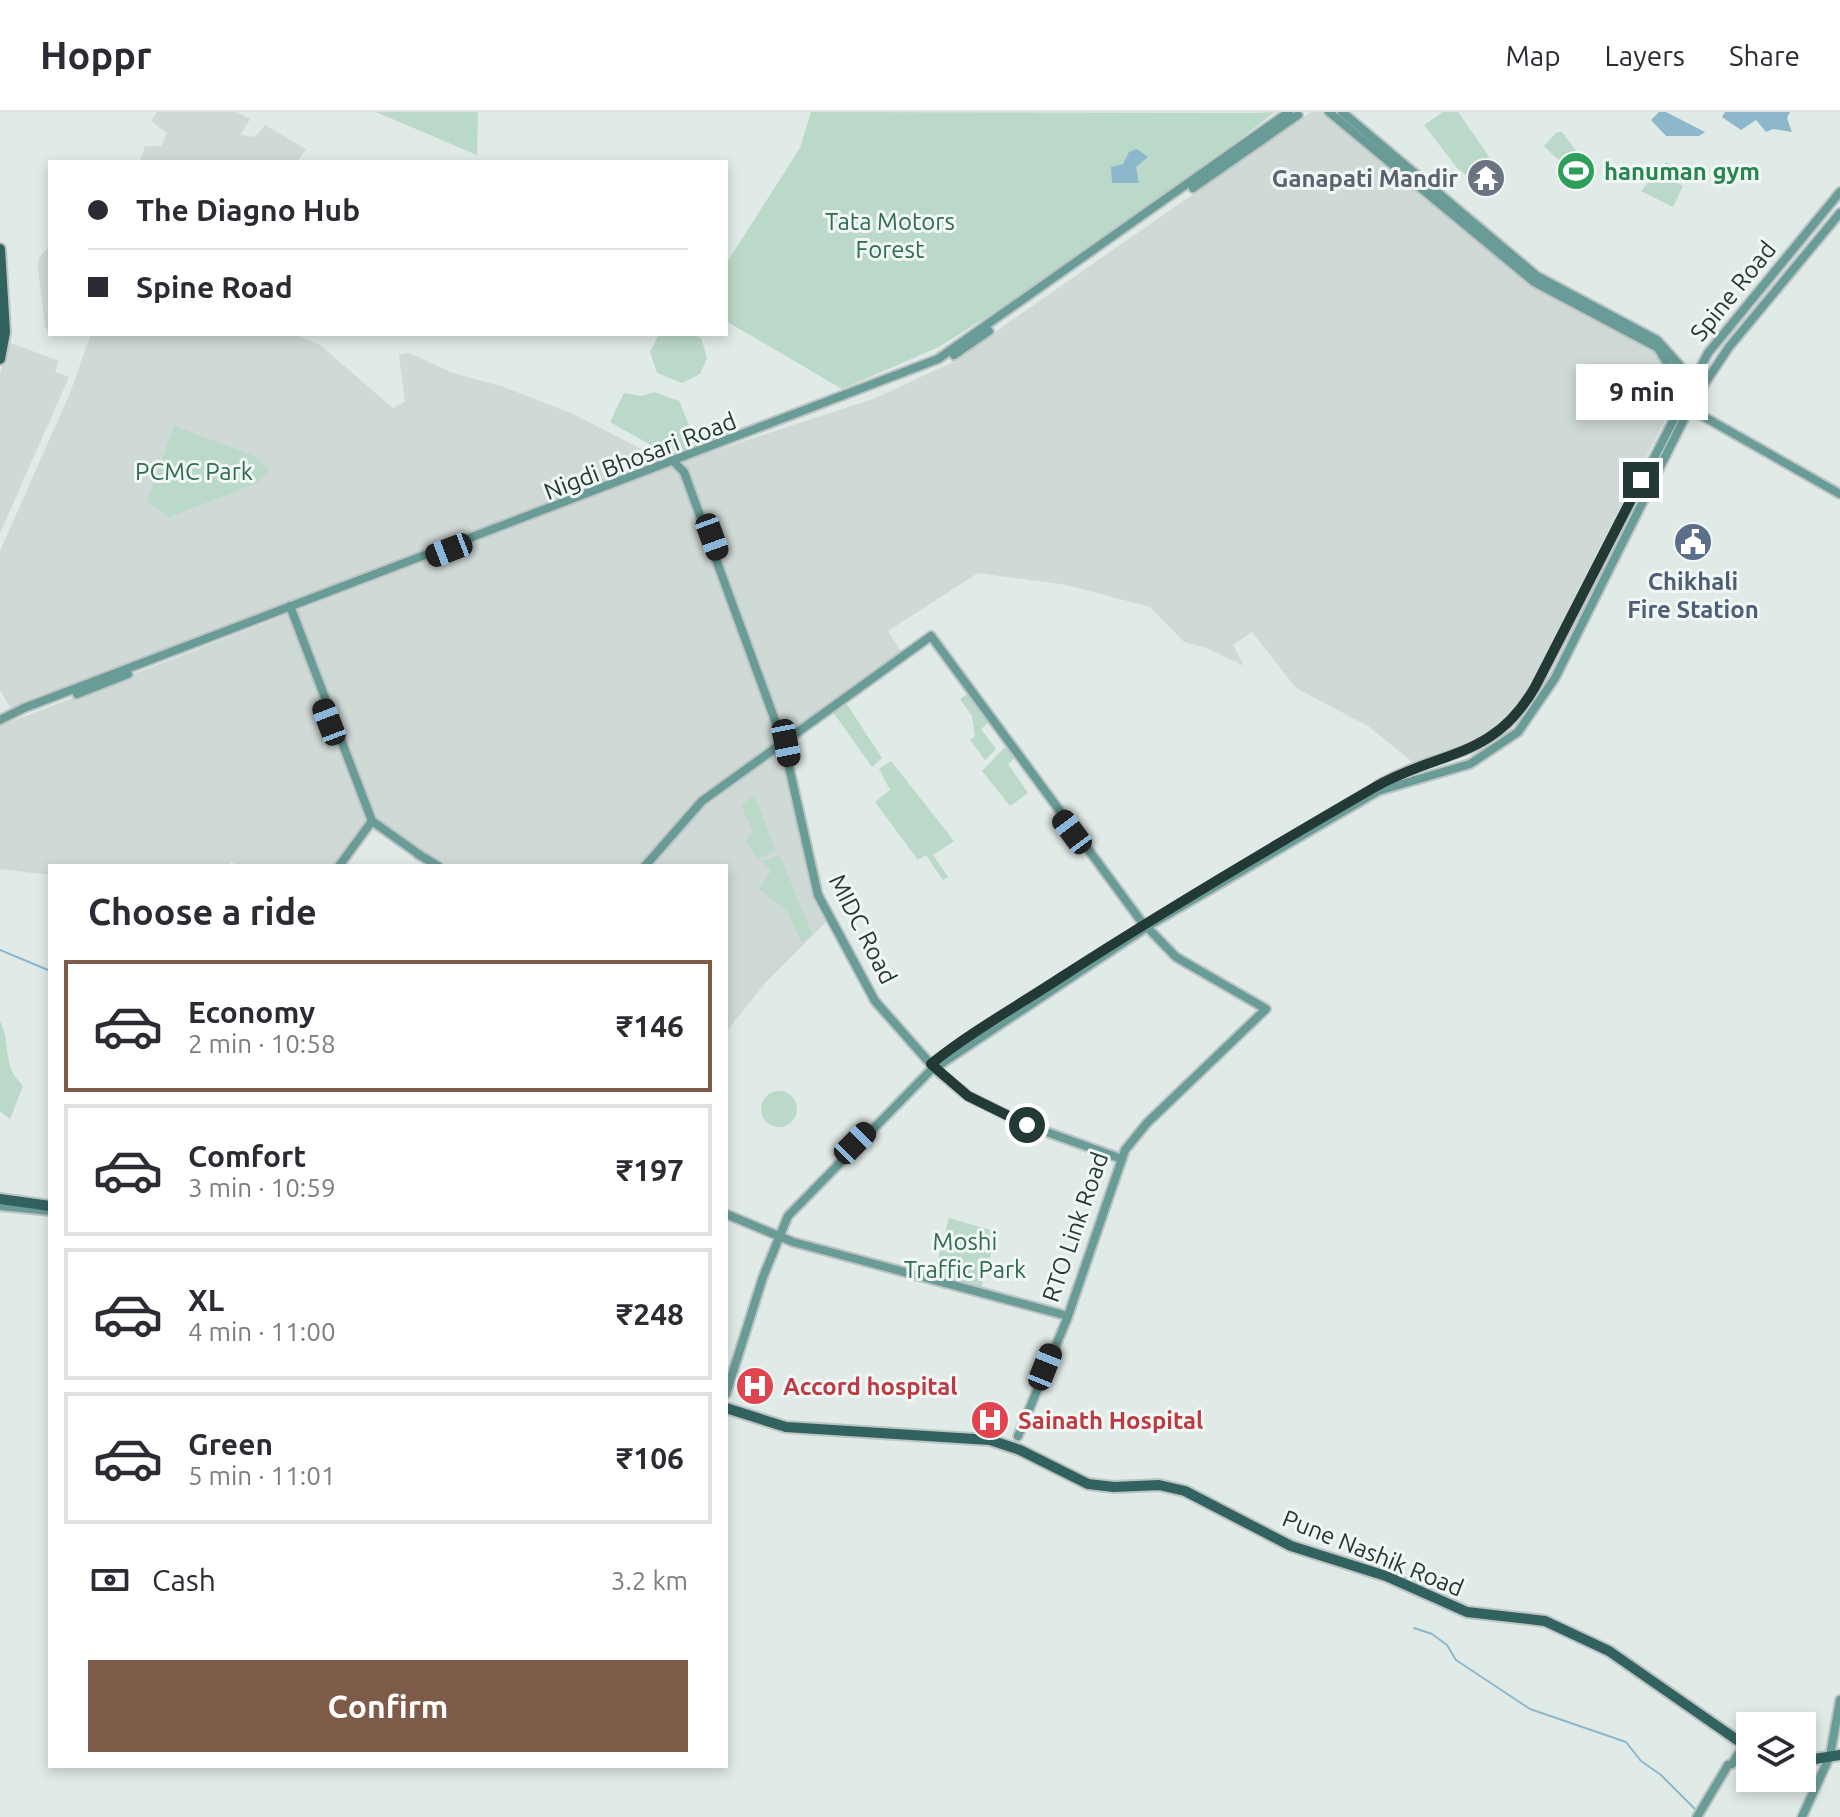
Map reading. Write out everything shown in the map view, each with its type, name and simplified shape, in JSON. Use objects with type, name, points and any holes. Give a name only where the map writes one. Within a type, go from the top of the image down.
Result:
[{"type":"highway","points":[[0,249],[5,332],[0,359]]},
{"type":"highway","points":[[0,309],[0,342]]},
{"type":"highway","points":[[0,1201],[48,1207]]},
{"type":"highway","name":"Pune Nashik Road","points":[[728,1408],[785,1423],[966,1433],[1017,1440],[1093,1482],[1160,1483],[1185,1488],[1297,1545],[1384,1572],[1465,1608],[1493,1613],[1524,1613],[1549,1619],[1611,1648],[1736,1738]]},
{"type":"highway","name":"Pune Nashik Road","points":[[728,1408],[786,1427],[986,1439],[1020,1450],[1088,1484],[1177,1488],[1291,1546],[1386,1576],[1458,1609],[1482,1615],[1533,1617],[1573,1633],[1609,1651],[1736,1738]]},
{"type":"main road","points":[[1233,156],[1308,112]]},
{"type":"main road","points":[[1330,112],[1537,276],[1657,340],[1690,377],[1698,403]]},
{"type":"main road","points":[[1341,112],[1536,283],[1658,348],[1684,392],[1840,494]]},
{"type":"main road","points":[[1233,156],[1291,113]]},
{"type":"main road","points":[[1233,156],[1239,144],[1291,113]]},
{"type":"main road","name":"Nigdi Bhosari Road","points":[[0,720],[678,460],[941,363],[1233,156]]},
{"type":"main road","name":"Spine Road","points":[[1307,830],[1403,772],[1469,751],[1517,715],[1711,348],[1840,192]]},
{"type":"main road","name":"Spine Road","points":[[1307,830],[1391,785],[1444,773],[1478,760],[1518,732],[1549,689],[1689,408],[1780,281],[1840,213]]},
{"type":"main road","points":[[1656,478],[1721,354],[1780,281]]},
{"type":"main road","points":[[1684,392],[1698,403]]},
{"type":"main road","points":[[678,460],[723,572]]},
{"type":"main road","name":"MIDC Road","points":[[723,572],[780,728]]},
{"type":"main road","name":"MIDC Road","points":[[723,572],[780,728],[818,895],[877,1005],[934,1065],[979,1099],[1052,1132],[1121,1157]]},
{"type":"main road","points":[[289,609],[370,822],[435,864]]},
{"type":"main road","points":[[649,864],[701,802],[931,638],[1143,924]]},
{"type":"main road","points":[[340,864],[370,822]]},
{"type":"main road","points":[[728,1375],[790,1209],[934,1065],[1143,924],[1307,830]]},
{"type":"main road","name":"RTO Link Road","points":[[1017,1440],[1066,1317],[1121,1157],[1147,1123],[1263,1009],[1176,957],[1143,924]]},
{"type":"main road","points":[[728,1217],[778,1239],[1066,1317]]},
{"type":"main road","points":[[728,1388],[778,1239]]},
{"type":"main road","points":[[1835,1754],[1840,1700]]},
{"type":"main road","points":[[1804,1817],[1835,1754],[1840,1713]]},
{"type":"main road","points":[[1699,1817],[1736,1756]]},
{"type":"shaded area","points":[[157,112],[236,112],[250,119],[240,135],[255,137],[265,125],[306,149],[298,160],[141,160],[145,146],[161,146],[167,133],[151,121]]},
{"type":"shaded area","points":[[1311,112],[1324,112],[1535,286],[1655,351],[1679,392],[1529,688],[1506,721],[1472,746],[1415,764],[1368,726],[1296,688],[1252,632],[1233,645],[1244,666],[1207,648],[1184,642],[1150,607],[1067,585],[978,573],[888,631],[904,656],[693,808],[644,864],[441,864],[372,821],[342,864],[48,864],[48,875],[0,869],[0,726],[674,464],[873,399],[949,364]]},
{"type":"shaded area","points":[[48,247],[48,331],[45,327],[39,258]]},
{"type":"shaded area","points":[[90,336],[298,336],[320,345],[393,408],[405,402],[399,355],[409,353],[453,373],[501,386],[571,413],[665,461],[13,712],[0,690],[0,551],[70,393]]},
{"type":"shaded area","points":[[8,342],[59,361],[55,372],[69,377],[0,533],[0,374]]},
{"type":"shaded area","points":[[783,747],[810,877],[828,920],[766,982],[728,1030],[728,864],[652,864],[701,807]]},
{"type":"green space","points":[[376,112],[478,112],[477,155]]},
{"type":"green space","name":"Tata Motors Forest","points":[[811,112],[1275,112],[1160,201],[1072,263],[939,347],[842,389],[728,322],[728,261],[800,148]]},
{"type":"green space","points":[[1443,112],[1458,112],[1497,168],[1483,187],[1458,169],[1424,125]]},
{"type":"green space","points":[[1557,132],[1562,132],[1582,159],[1572,173],[1544,146]]},
{"type":"green space","points":[[1666,162],[1678,169],[1672,180],[1683,186],[1673,207],[1641,191]]},
{"type":"green space","points":[[658,336],[696,336],[701,338],[707,358],[700,374],[682,383],[657,373],[650,352]]},
{"type":"green space","points":[[654,392],[679,401],[696,442],[686,450],[667,454],[610,422],[624,393],[642,396]]},
{"type":"green space","name":"PCMC Park","points":[[174,426],[252,455],[269,470],[257,483],[169,517],[147,501]]},
{"type":"green space","points":[[967,694],[989,722],[981,729],[996,749],[985,760],[970,740],[975,736],[972,716],[960,699]]},
{"type":"green space","points":[[846,703],[882,758],[872,767],[833,712]]},
{"type":"green space","points":[[1006,746],[1015,758],[1008,764],[1028,793],[1010,806],[982,771]]},
{"type":"green space","points":[[891,761],[954,841],[933,855],[948,877],[943,880],[926,855],[918,860],[875,802],[890,790],[879,769]]},
{"type":"green space","points":[[755,795],[775,851],[757,859],[745,840],[753,832],[741,805]]},
{"type":"green space","points":[[780,855],[812,934],[802,943],[787,911],[759,889],[771,871],[762,861]]},
{"type":"green space","points":[[0,1021],[9,1062],[23,1086],[10,1119],[0,1111]]},
{"type":"green space","points":[[779,1091],[792,1096],[797,1109],[792,1122],[779,1127],[766,1122],[761,1109],[766,1096]]},
{"type":"green space","name":"Moshi Traffic Park","points":[[949,1218],[997,1232],[981,1289],[933,1277]]},
{"type":"water","points":[[1659,112],[1666,112],[1705,132],[1699,136],[1666,136],[1651,120]]},
{"type":"water","points":[[1725,112],[1790,112],[1787,118],[1792,132],[1773,129],[1766,132],[1756,120],[1741,130],[1722,117]]},
{"type":"water","points":[[1137,149],[1148,157],[1136,167],[1139,183],[1112,183],[1111,167],[1123,164],[1129,152]]},
{"type":"waterway","points":[[0,950],[48,970]]},
{"type":"waterway","points":[[1414,1628],[1432,1634],[1447,1645],[1456,1660],[1530,1709],[1626,1742],[1641,1761],[1661,1775],[1697,1811]]},
{"type":"place","name":"hanuman gym","points":[[1576,171]]},
{"type":"place","name":"Ganapati Mandir","points":[[1486,178]]},
{"type":"place","name":"Chikhali Fire Station","points":[[1693,542]]},
{"type":"place","name":"Accord hospital","points":[[755,1386]]},
{"type":"place","name":"Sainath Hospital","points":[[990,1420]]},
{"type":"route","points":[[1027,1125],[968,1096],[931,1064],[963,1040],[1185,898],[1408,769],[1465,753],[1510,723],[1535,687],[1641,480]]}]
